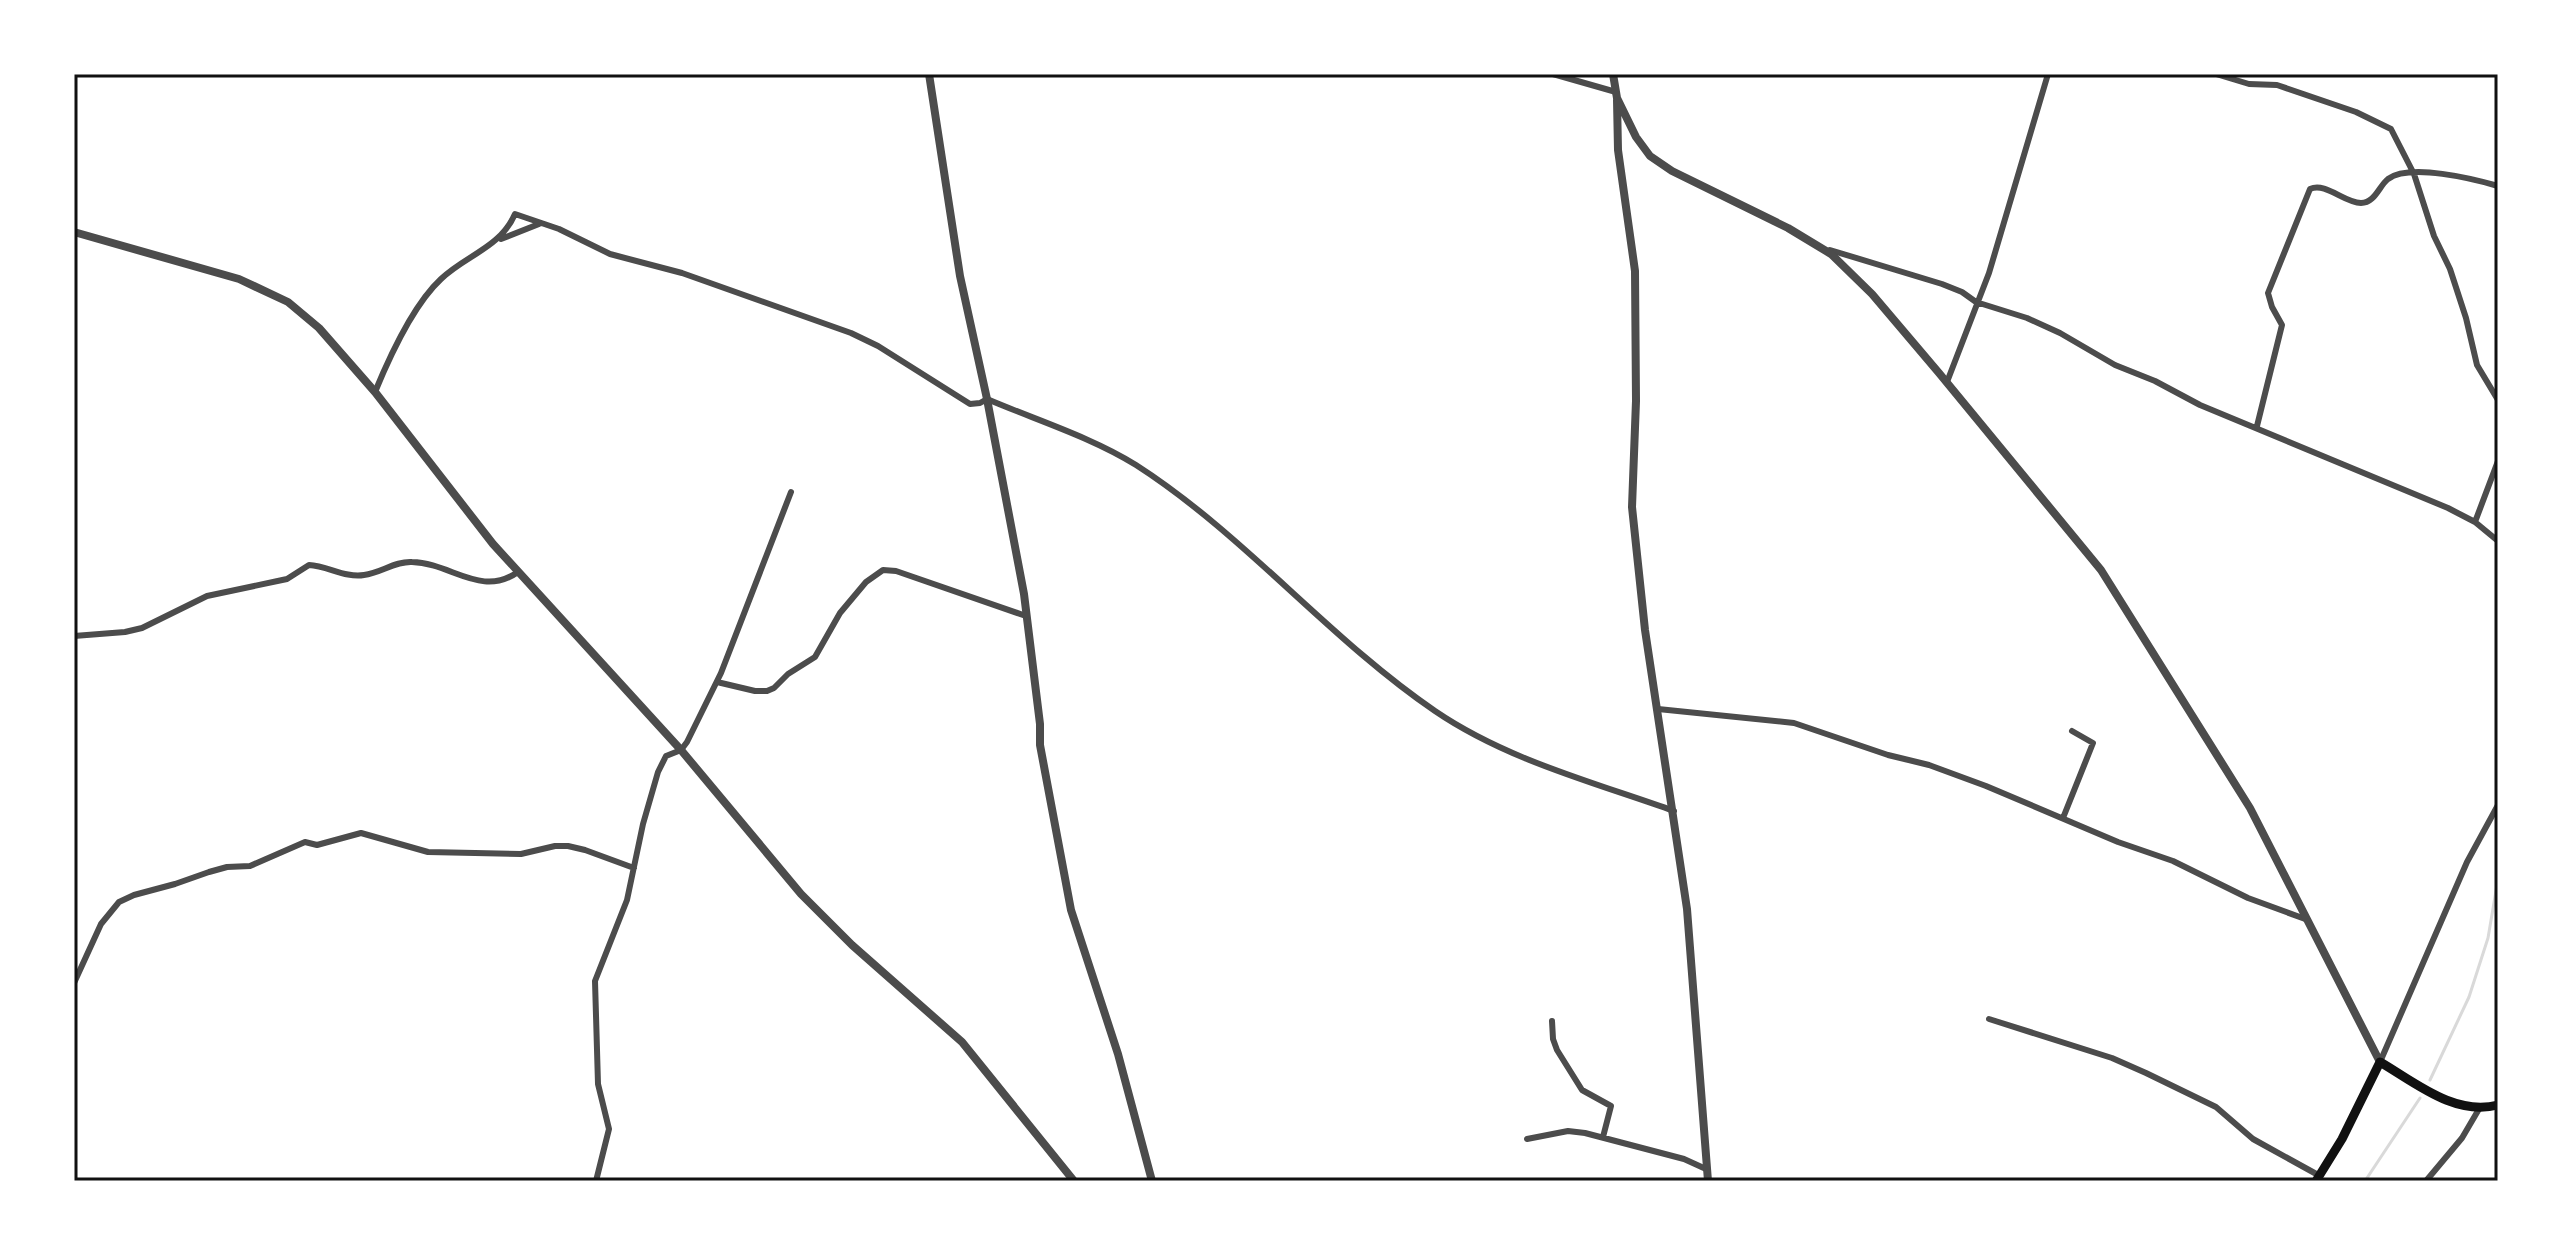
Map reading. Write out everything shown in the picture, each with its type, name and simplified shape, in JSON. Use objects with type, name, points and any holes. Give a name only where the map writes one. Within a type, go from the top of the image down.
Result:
[{"type":"main road","points":[[2318,1178],[2342,1139],[2380,1062],[2444,1099],[2479,1109],[2498,1105]]},
{"type":"street","points":[[929,74],[955,252],[987,399],[1026,616],[1040,745],[1071,910],[1118,1054],[1152,1181]]},
{"type":"street","points":[[1553,74],[1617,95],[1636,137],[1650,156],[1825,249],[1942,284],[1976,302],[2027,318],[2115,365],[2155,381],[2200,405],[2257,426],[2475,522],[2498,541]]},
{"type":"street","points":[[1613,74],[1617,95],[1618,150],[1635,271],[1636,401],[1632,507],[1645,630],[1674,811],[1691,946],[1708,1181]]},
{"type":"street","points":[[1947,382],[1989,273],[2048,74]]},
{"type":"street","points":[[2216,74],[2249,84],[2277,85],[2391,129],[2414,174],[2434,236],[2459,294],[2477,365],[2498,400]]},
{"type":"street","points":[[2257,426],[2282,325],[2268,293],[2310,189],[2323,188],[2360,203],[2368,202],[2392,177],[2414,174],[2452,175],[2498,186]]},
{"type":"street","points":[[498,240],[515,214],[610,254],[682,273],[851,333],[878,346],[970,404],[987,399]]},
{"type":"street","points":[[375,392],[389,359],[424,298],[452,269],[498,240],[532,225],[542,224]]},
{"type":"street","points":[[74,232],[218,272],[275,295],[319,328],[375,392],[484,534],[681,750],[816,911],[962,1042],[1074,1181]]},
{"type":"street","points":[[1825,249],[1872,294],[1947,382],[2113,587],[2250,808],[2380,1062]]},
{"type":"street","points":[[987,399],[1112,451],[1137,466],[1208,517],[1382,671],[1458,725],[1515,755],[1674,811]]},
{"type":"street","points":[[2475,522],[2498,461]]},
{"type":"street","points":[[596,1181],[609,1129],[601,1103],[597,1071],[595,981],[623,912],[658,772],[666,756],[681,750],[717,682],[791,492]]},
{"type":"street","points":[[74,636],[142,628],[207,596],[287,579],[309,565],[356,576],[371,574],[402,562],[415,562],[479,581],[498,582],[506,581],[518,572]]},
{"type":"street","points":[[717,682],[749,691],[774,688],[788,674],[815,657],[840,613],[866,582],[883,570],[896,571],[1026,616]]},
{"type":"street","points":[[1658,709],[1794,723],[1888,755],[1929,765],[2118,842],[2173,861],[2248,898],[2308,920]]},
{"type":"street","points":[[2063,818],[2093,747],[2090,740],[2072,731]]},
{"type":"street","points":[[2380,1062],[2467,862],[2498,805]]},
{"type":"street","points":[[74,983],[101,924],[119,902],[227,867],[250,866],[305,842],[317,845],[361,833],[428,852],[528,854],[568,846],[634,868]]},
{"type":"street","points":[[1989,1019],[2112,1058],[2146,1073],[2216,1107],[2253,1139],[2318,1178]]},
{"type":"street","points":[[1552,1021],[1557,1050],[1582,1090],[1611,1106],[1603,1137]]},
{"type":"street","points":[[2426,1181],[2462,1138],[2479,1109]]},
{"type":"street","points":[[1527,1139],[1568,1131],[1684,1159],[1706,1169]]},
{"type":"waterway","points":[[2430,1080],[2469,997],[2488,938],[2498,879]]},
{"type":"waterway","points":[[2365,1181],[2420,1098]]}]
